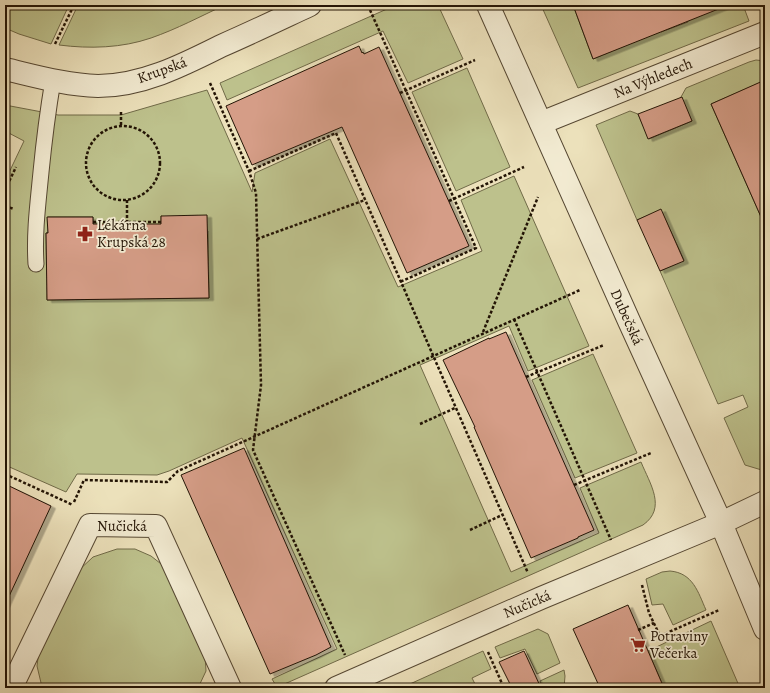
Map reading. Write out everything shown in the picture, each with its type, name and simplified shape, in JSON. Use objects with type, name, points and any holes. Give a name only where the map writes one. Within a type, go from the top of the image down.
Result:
[{"type":"street","name":"Krupská","points":[[5,68],[53,80],[98,86],[140,80],[190,61],[310,5]]},
{"type":"street","name":"Dubečská","points":[[488,5],[721,523],[765,629]]},
{"type":"street","name":"Na Výhledech","points":[[541,123],[765,33]]},
{"type":"street","name":"Nučická","points":[[336,688],[541,598],[721,523],[765,502]]},
{"type":"street","name":"Nučická","points":[[11,688],[90,525],[156,526],[230,688]]},
{"type":"lane","points":[[36,264],[36,216],[48,106],[53,80]]},
{"type":"path","points":[[55,44],[74,5]]},
{"type":"path","points":[[370,10],[476,248],[400,282]]},
{"type":"path","points":[[400,93],[475,60]]},
{"type":"path","points":[[210,83],[249,172],[256,193],[262,385],[253,450],[344,654]]},
{"type":"path","points":[[121,125],[133,127],[145,133],[154,142],[159,153],[161,166],[158,178],[150,189],[140,196],[126,200],[116,200],[105,196],[95,188],[89,178],[86,167],[86,155],[91,144],[99,134],[109,128],[121,125]]},
{"type":"path","points":[[249,172],[336,133],[529,576]]},
{"type":"path","points":[[449,201],[524,167]]},
{"type":"path","points":[[483,332],[538,197]]},
{"type":"path","points":[[126,200],[127,223]]},
{"type":"path","points":[[257,239],[365,200]]},
{"type":"path","points":[[93,222],[161,222]]},
{"type":"path","points":[[72,505],[84,480],[167,482],[178,471],[483,332],[580,290]]},
{"type":"path","points":[[514,319],[606,529]]},
{"type":"path","points":[[526,378],[604,345]]},
{"type":"path","points":[[420,424],[455,408]]},
{"type":"path","points":[[574,485],[652,453]]},
{"type":"path","points":[[5,474],[72,505],[90,525]]},
{"type":"path","points":[[470,530],[502,515]]},
{"type":"path","points":[[642,583],[649,613],[660,636],[719,610]]},
{"type":"path","points":[[638,630],[654,623]]},
{"type":"path","points":[[488,652],[504,688]]},
{"type":"green space","points":[[5,5],[69,5],[51,44],[5,28]]},
{"type":"green space","points":[[78,5],[225,5],[170,31],[129,44],[106,47],[59,45]]},
{"type":"green space","points":[[396,5],[438,5],[463,59],[408,83],[383,31],[227,100],[220,83]]},
{"type":"green space","points":[[541,5],[573,5],[593,59],[660,31],[661,32],[688,22],[682,5],[743,5],[749,21],[578,88]]},
{"type":"green space","points":[[756,60],[765,61],[765,84],[764,81],[711,104],[765,226],[765,471],[745,465],[724,418],[748,407],[743,395],[718,404],[660,271],[684,260],[661,210],[637,220],[596,125],[630,111],[638,114],[649,139],[692,121],[681,97],[686,88]]},
{"type":"green space","points":[[467,68],[510,167],[456,191],[412,92]]},
{"type":"green space","points":[[207,90],[252,192],[255,173],[330,139],[398,287],[482,251],[461,200],[514,176],[589,346],[528,371],[509,326],[420,365],[511,572],[599,533],[580,488],[641,462],[654,495],[654,511],[650,518],[643,525],[280,686],[275,684],[272,679],[337,649],[242,438],[157,475],[77,474],[66,492],[5,465],[5,181],[24,141],[5,131],[5,105],[58,115],[121,115]],"holes":[[[161,216],[208,231],[209,298],[47,300],[46,233],[48,233],[48,217],[93,217],[93,232],[161,231]]]},
{"type":"green space","points":[[593,354],[637,453],[575,478],[532,380]]},
{"type":"green space","points":[[117,549],[135,549],[151,556],[165,567],[205,655],[206,671],[198,688],[42,687],[37,666],[39,650],[78,571],[93,557]]},
{"type":"green space","points":[[670,571],[684,575],[694,584],[706,610],[673,625],[663,604],[652,605],[646,579],[662,572]]},
{"type":"green space","points":[[711,621],[740,688],[664,688],[648,651]]},
{"type":"green space","points":[[538,629],[548,634],[560,663],[537,674],[525,649],[500,658],[495,647]]},
{"type":"green space","points":[[483,651],[491,669],[472,678],[477,688],[401,688]]},
{"type":"green space","points":[[564,670],[564,688],[543,688],[540,681]]},
{"type":"building","points":[[573,5],[726,5],[726,6],[593,59]]},
{"type":"building","points":[[359,46],[364,54],[379,47],[469,246],[407,273],[342,127],[252,165],[226,106]]},
{"type":"building","points":[[765,80],[765,226],[711,104]]},
{"type":"building","points":[[682,97],[692,121],[648,139],[638,114]]},
{"type":"building","points":[[661,209],[684,261],[660,271],[637,220]]},
{"type":"building","points":[[207,215],[209,298],[47,300],[47,217],[93,217],[93,224],[161,224],[161,216]]},
{"type":"building","points":[[506,332],[594,530],[531,558],[475,427],[443,360],[489,338]]},
{"type":"building","points":[[244,448],[331,647],[316,655],[270,674],[181,475]]},
{"type":"building","points":[[5,484],[51,506],[5,605]]},
{"type":"building","points":[[628,605],[664,688],[600,688],[573,629]]},
{"type":"building","points":[[524,651],[541,688],[512,688],[499,662]]},
{"type":"place","name":"Lékárna Krupská 28","points":[[85,234]]},
{"type":"place","name":"Potraviny Večerka","points":[[638,645]]}]
